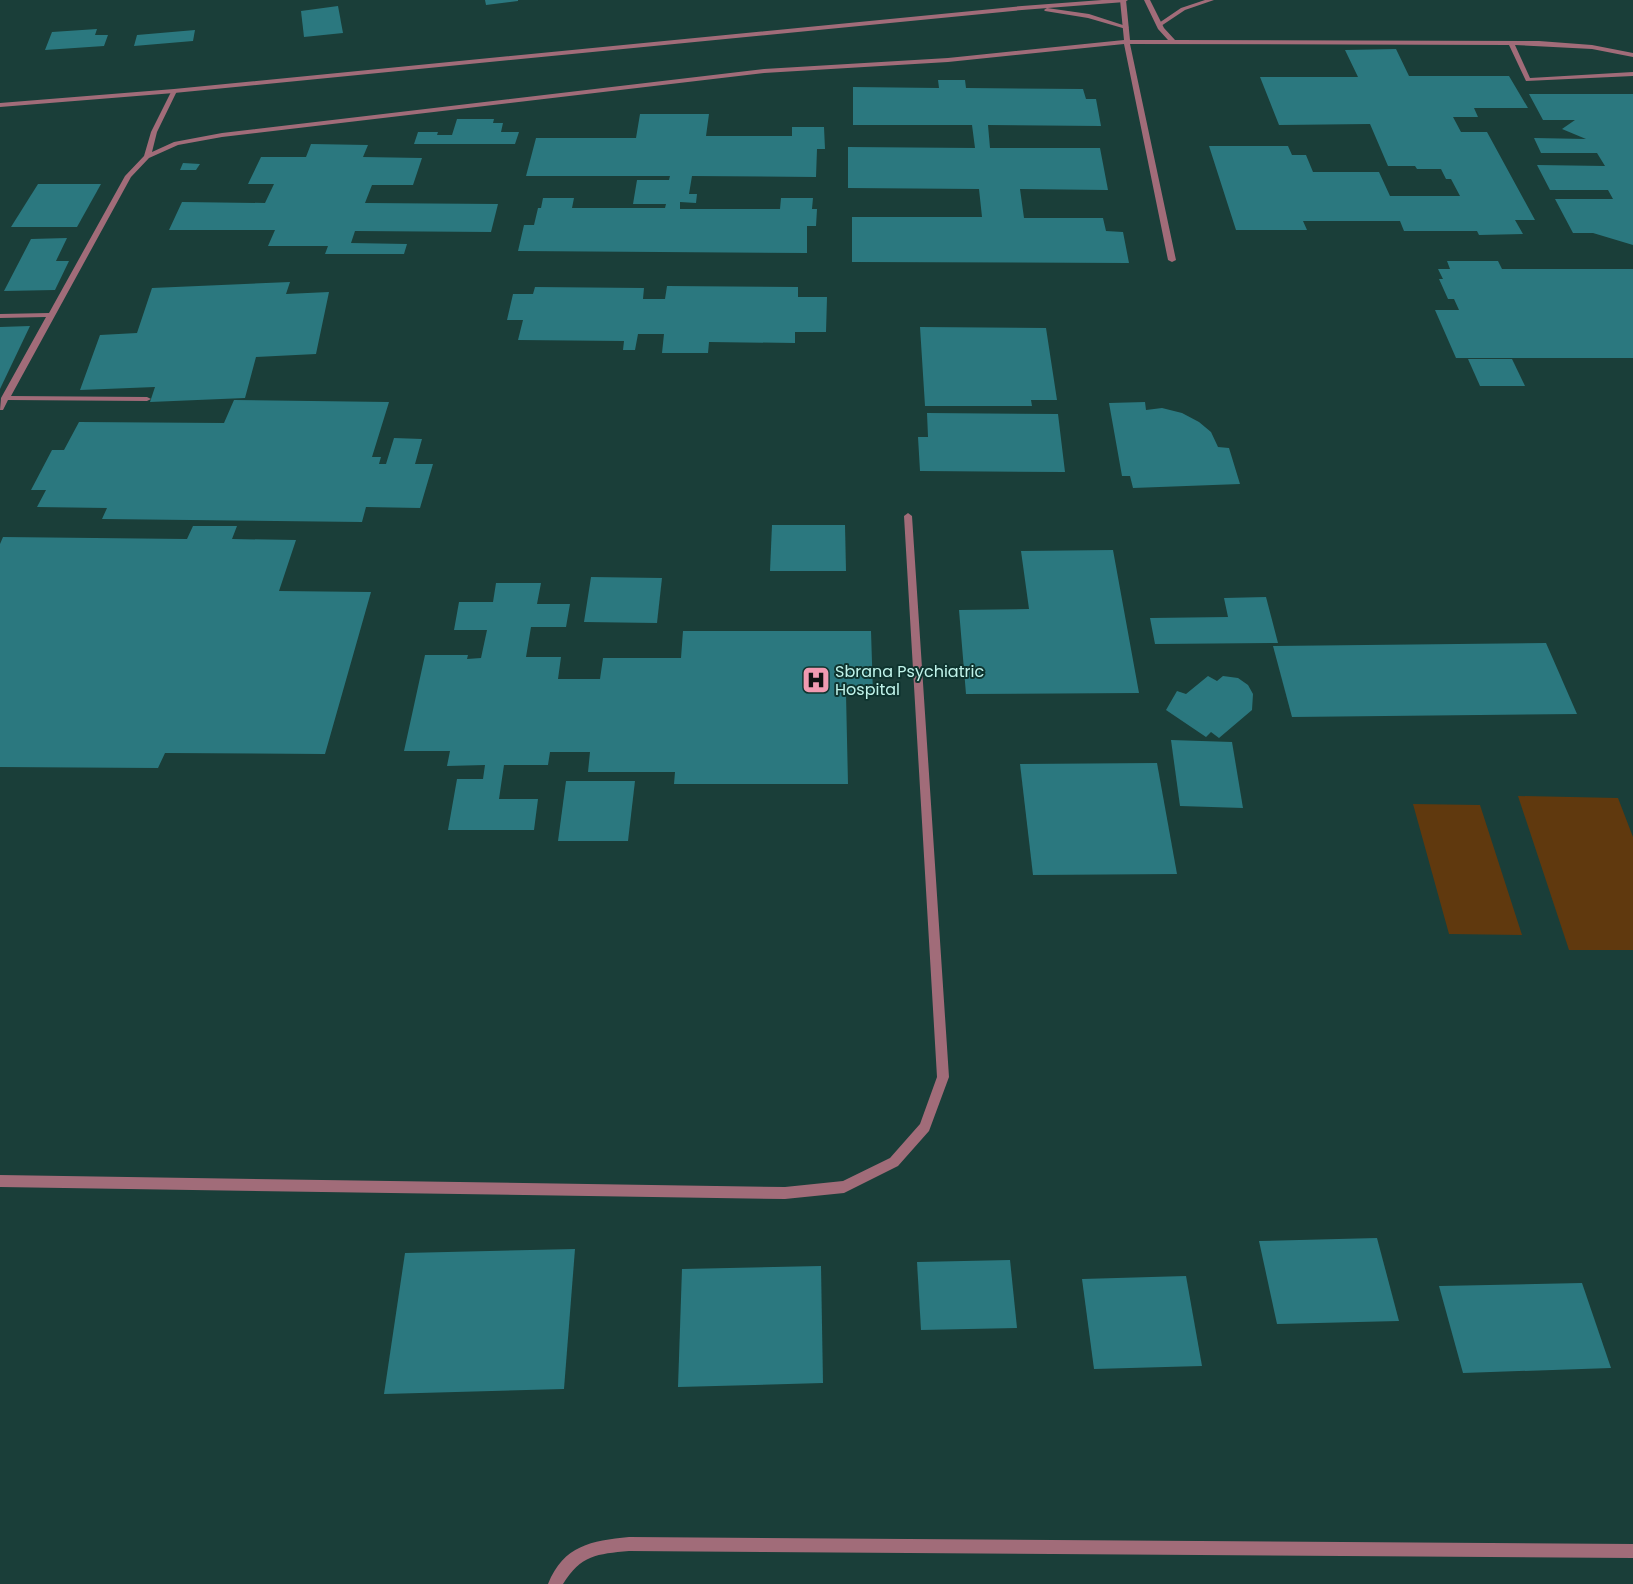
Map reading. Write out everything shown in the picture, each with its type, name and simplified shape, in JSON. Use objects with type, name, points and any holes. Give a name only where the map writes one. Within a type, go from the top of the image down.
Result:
[{"type":"street","points":[[0,105],[174,91],[1022,8],[1124,0],[1126,42],[1172,260]]},
{"type":"street","points":[[1147,0],[1159,25],[1173,42]]},
{"type":"street","points":[[1159,25],[1184,9],[1211,0]]},
{"type":"street","points":[[1022,8],[1089,16],[1126,27]]},
{"type":"street","points":[[0,408],[128,176],[147,157],[176,144],[222,135],[656,83],[858,64],[948,60],[1126,42],[1565,44],[1633,55]]},
{"type":"street","points":[[1511,43],[1528,80],[1633,74]]},
{"type":"street","points":[[147,157],[154,132],[174,91]]},
{"type":"street","points":[[0,316],[51,315]]},
{"type":"street","points":[[5,398],[147,399]]},
{"type":"street","points":[[0,1181],[785,1194],[844,1187],[894,1162],[926,1127],[943,1077],[908,516]]},
{"type":"street","points":[[555,1584],[574,1556],[597,1547],[629,1544],[1633,1551]]},
{"type":"shaded area","points":[[1518,796],[1618,798],[1633,837],[1633,950],[1569,950]]},
{"type":"shaded area","points":[[1413,804],[1480,805],[1522,935],[1449,934]]},
{"type":"building","points":[[485,0],[518,0],[518,1],[486,5]]},
{"type":"building","points":[[338,6],[343,33],[304,37],[301,11]]},
{"type":"building","points":[[97,29],[95,35],[108,35],[104,46],[45,50],[52,32]]},
{"type":"building","points":[[195,30],[193,41],[134,46],[137,35]]},
{"type":"building","points":[[1396,49],[1409,76],[1509,76],[1528,108],[1474,108],[1478,117],[1453,117],[1461,132],[1487,132],[1535,220],[1515,220],[1523,234],[1479,235],[1477,231],[1404,231],[1400,221],[1303,221],[1307,230],[1236,230],[1209,146],[1288,146],[1292,155],[1306,155],[1313,172],[1379,172],[1390,196],[1460,196],[1451,179],[1446,179],[1441,169],[1417,169],[1415,166],[1388,166],[1370,124],[1279,125],[1260,77],[1358,77],[1345,50]]},
{"type":"building","points":[[938,80],[965,80],[966,88],[1083,89],[1086,99],[1096,99],[1101,126],[988,125],[990,148],[1100,148],[1108,190],[1020,189],[1024,218],[1103,218],[1106,231],[1123,232],[1129,263],[852,262],[852,217],[982,217],[979,189],[848,188],[848,147],[975,148],[972,125],[853,125],[853,87],[939,88]]},
{"type":"building","points":[[1529,94],[1633,94],[1633,245],[1593,233],[1573,233],[1555,199],[1613,199],[1608,190],[1550,190],[1537,165],[1605,166],[1597,153],[1541,153],[1534,138],[1586,139],[1562,129],[1575,120],[1543,120]]},
{"type":"building","points":[[640,114],[709,114],[706,136],[792,136],[792,127],[824,127],[825,149],[817,149],[816,177],[692,176],[689,194],[697,194],[696,203],[680,202],[680,209],[780,209],[781,198],[813,198],[812,209],[817,209],[816,226],[807,226],[807,253],[518,251],[524,225],[534,225],[538,208],[541,208],[543,198],[574,198],[572,208],[665,208],[666,204],[633,204],[637,180],[669,180],[670,176],[526,176],[536,138],[636,138]]},
{"type":"building","points":[[457,119],[494,119],[493,123],[503,123],[501,132],[519,132],[515,144],[414,144],[418,132],[438,132],[437,135],[452,135]]},
{"type":"building","points":[[311,144],[368,145],[363,157],[422,158],[413,185],[372,185],[365,203],[498,204],[491,232],[355,231],[351,243],[407,244],[404,254],[325,254],[328,246],[268,246],[275,230],[169,230],[182,202],[265,203],[274,184],[248,184],[261,157],[306,157]]},
{"type":"building","points":[[183,163],[200,164],[196,170],[180,170]]},
{"type":"building","points":[[38,184],[101,184],[77,227],[11,227]]},
{"type":"building","points":[[67,238],[56,261],[69,261],[55,290],[4,291],[31,239]]},
{"type":"building","points":[[1447,261],[1498,261],[1502,269],[1633,269],[1633,358],[1456,358],[1435,310],[1459,310],[1454,299],[1448,299],[1439,279],[1443,279],[1438,269],[1450,269]]},
{"type":"building","points":[[290,282],[286,294],[329,292],[316,354],[256,357],[245,398],[150,402],[155,387],[80,390],[100,335],[137,333],[152,288]]},
{"type":"building","points":[[667,286],[798,287],[798,297],[827,297],[826,332],[795,332],[795,343],[709,342],[708,353],[662,353],[664,334],[638,334],[635,350],[623,350],[624,341],[518,340],[523,320],[507,320],[513,294],[533,294],[535,287],[644,288],[643,299],[665,299]]},
{"type":"building","points":[[30,326],[0,389],[0,327]]},
{"type":"building","points":[[920,327],[1046,328],[1057,400],[1031,400],[1032,406],[925,406]]},
{"type":"building","points":[[1468,359],[1512,359],[1525,386],[1480,386]]},
{"type":"building","points":[[234,400],[389,402],[372,457],[381,457],[379,464],[386,464],[394,438],[422,439],[415,464],[433,464],[420,508],[366,507],[362,522],[102,519],[107,508],[37,507],[46,490],[31,490],[52,450],[64,450],[79,422],[224,423]]},
{"type":"building","points":[[1145,402],[1146,410],[1162,408],[1182,413],[1199,422],[1211,432],[1218,447],[1229,448],[1240,484],[1133,488],[1130,476],[1122,476],[1109,403]]},
{"type":"building","points":[[927,413],[1058,414],[1065,472],[920,471],[918,437],[928,437]]},
{"type":"building","points":[[772,525],[845,525],[846,571],[770,571]]},
{"type":"building","points":[[193,526],[237,526],[232,539],[296,540],[279,591],[371,592],[325,754],[165,753],[158,768],[0,767],[0,544],[3,537],[187,539]]},
{"type":"building","points":[[1113,550],[1139,693],[966,694],[959,610],[1029,609],[1021,551]]},
{"type":"building","points":[[591,577],[662,578],[657,623],[584,622]]},
{"type":"building","points":[[496,583],[541,583],[537,604],[570,604],[566,627],[531,627],[526,657],[561,657],[558,679],[600,679],[603,658],[681,658],[683,631],[871,631],[873,694],[846,694],[848,784],[674,784],[675,772],[588,772],[590,752],[550,752],[548,765],[504,765],[499,799],[538,799],[534,830],[448,830],[457,779],[483,779],[485,765],[447,766],[450,751],[404,751],[425,655],[468,655],[467,659],[481,658],[487,630],[454,630],[459,602],[493,602]]},
{"type":"building","points":[[1266,597],[1278,643],[1155,644],[1150,618],[1228,617],[1224,598]]},
{"type":"building","points":[[1546,643],[1577,714],[1292,717],[1273,646]]},
{"type":"building","points":[[1208,676],[1217,681],[1223,676],[1238,678],[1248,685],[1253,694],[1252,710],[1219,738],[1211,732],[1206,737],[1166,710],[1177,691],[1186,694]]},
{"type":"building","points":[[1171,740],[1232,742],[1243,808],[1180,806]]},
{"type":"building","points":[[1157,763],[1177,874],[1033,875],[1020,764]]},
{"type":"building","points":[[566,781],[635,781],[628,841],[558,841]]},
{"type":"building","points":[[1377,1238],[1399,1321],[1277,1324],[1259,1241]]},
{"type":"building","points":[[575,1249],[564,1389],[384,1394],[405,1253]]},
{"type":"building","points":[[1010,1260],[1017,1328],[921,1330],[917,1262]]},
{"type":"building","points":[[821,1266],[823,1383],[678,1387],[682,1269]]},
{"type":"building","points":[[1186,1276],[1202,1366],[1094,1369],[1082,1279]]},
{"type":"building","points":[[1582,1283],[1611,1368],[1463,1373],[1439,1286]]},
{"type":"place","name":"Sbrana Psychiatric Hospital","points":[[816,680]]}]
